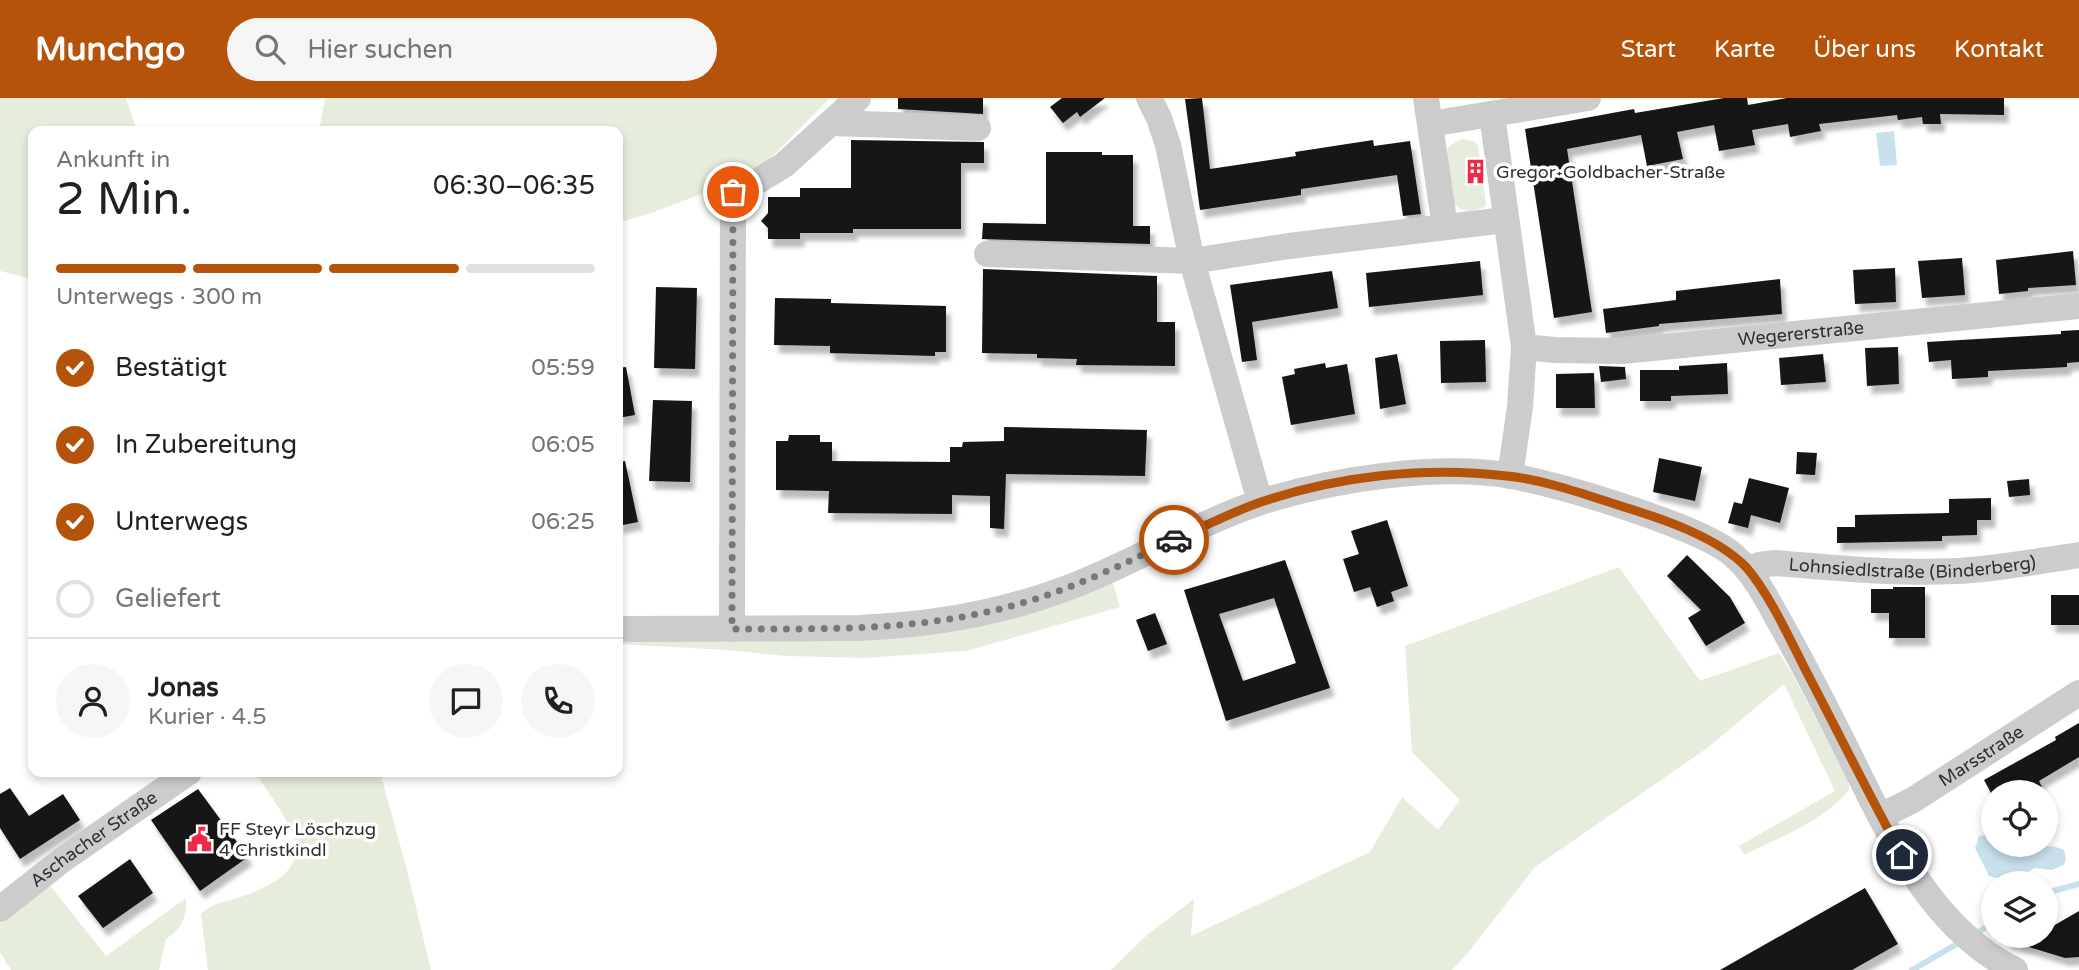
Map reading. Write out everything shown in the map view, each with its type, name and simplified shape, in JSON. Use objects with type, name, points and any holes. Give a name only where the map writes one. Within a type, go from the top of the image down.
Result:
[{"type":"street","points":[[732,629],[733,192],[784,165],[858,98]]},
{"type":"street","points":[[1149,98],[1168,145],[1192,261],[1260,502]]},
{"type":"street","points":[[1426,98],[1446,227]]},
{"type":"street","points":[[1430,124],[1588,98]]},
{"type":"street","points":[[1492,115],[1524,347],[1520,407],[1510,476]]},
{"type":"street","points":[[832,123],[978,128]]},
{"type":"street","points":[[986,254],[1192,261],[1289,246],[1505,220]]},
{"type":"street","name":"Wegererstraße","points":[[1524,347],[1622,351],[2079,306]]},
{"type":"street","points":[[623,629],[897,627],[982,614],[1024,603],[1097,576],[1260,502],[1312,488],[1400,474],[1474,473],[1510,476],[1577,492],[1645,513],[1715,543],[1731,553],[1748,570],[1790,639],[1913,874],[1979,962],[2015,970]]},
{"type":"street","name":"Lohnsiedlstraße (Binderberg)","points":[[1748,570],[1759,565],[1775,564],[1901,572],[1957,571],[2079,555]]},
{"type":"street","name":"Marsstraße","points":[[1881,816],[1913,800],[2079,693]]},
{"type":"street","name":"Aschacher Straße","points":[[0,909],[62,860],[182,777]]},
{"type":"green space","points":[[0,98],[126,98],[135,126],[28,126],[28,278],[0,271]]},
{"type":"green space","points":[[325,98],[830,98],[767,162],[717,188],[623,221],[623,126],[320,126]]},
{"type":"green space","points":[[1462,139],[1474,141],[1478,146],[1486,203],[1485,207],[1476,210],[1464,210],[1453,203],[1445,153],[1449,146]]},
{"type":"green space","points":[[1619,567],[1700,681],[1779,653],[1849,781],[1849,790],[1839,801],[1800,828],[1744,855],[1739,846],[1835,791],[1784,684],[1706,749],[1535,867],[1452,970],[1111,970],[1147,935],[1194,899],[1191,936],[1370,852],[1402,797],[1438,830],[1460,800],[1412,752],[1405,646]]},
{"type":"green space","points":[[1112,580],[1120,607],[966,651],[864,658],[785,656],[623,644],[623,639],[767,641]]},
{"type":"green space","points":[[258,777],[381,777],[431,970],[208,970],[201,914],[216,904],[246,895],[272,883],[288,870],[295,857],[295,842],[279,809]]},
{"type":"green space","points":[[48,883],[106,956],[186,898],[184,917],[176,931],[166,939],[159,970],[11,970],[0,952],[0,923]]},
{"type":"water","points":[[1894,131],[1897,165],[1880,166],[1876,133]]},
{"type":"water","points":[[1979,836],[1981,857],[2058,857],[2058,848],[2064,850],[2066,859],[2064,865],[2052,870],[2035,868],[2030,871],[1986,871],[1975,848]]},
{"type":"building","points":[[898,98],[983,98],[983,114],[898,109]]},
{"type":"building","points":[[1062,98],[1105,98],[1080,117],[1077,112],[1063,123],[1050,107]]},
{"type":"building","points":[[1202,98],[1210,169],[1296,156],[1295,152],[1373,140],[1374,146],[1410,141],[1421,214],[1403,216],[1397,175],[1301,189],[1301,195],[1200,210],[1185,99]]},
{"type":"building","points":[[1724,98],[1747,98],[1748,105],[1787,98],[2004,98],[2004,115],[1940,114],[1941,124],[1923,124],[1922,117],[1898,120],[1897,115],[1819,124],[1821,131],[1790,137],[1788,124],[1752,130],[1755,145],[1719,151],[1714,125],[1677,132],[1683,159],[1647,166],[1641,135],[1567,149],[1592,312],[1554,318],[1525,129],[1634,109],[1635,113]]},
{"type":"building","points":[[851,140],[984,142],[984,163],[961,163],[961,229],[853,229],[853,233],[800,233],[800,239],[768,239],[768,228],[761,221],[768,213],[768,197],[800,197],[800,188],[851,188]]},
{"type":"building","points":[[1046,152],[1133,155],[1133,226],[1150,226],[1150,244],[982,239],[983,223],[1046,224]]},
{"type":"building","points":[[2073,251],[2076,285],[2028,288],[2028,291],[1999,294],[1996,260]]},
{"type":"building","points":[[1962,258],[1965,295],[1922,298],[1918,261]]},
{"type":"building","points":[[1480,261],[1483,295],[1369,307],[1366,273]]},
{"type":"building","points":[[1895,268],[1896,302],[1855,304],[1853,270]]},
{"type":"building","points":[[983,269],[1157,276],[1157,322],[1175,322],[1175,366],[1076,365],[1077,359],[1037,358],[1037,354],[982,353]]},
{"type":"building","points":[[1332,271],[1338,308],[1252,322],[1257,360],[1242,362],[1230,285]]},
{"type":"building","points":[[1780,279],[1782,314],[1659,324],[1606,333],[1603,309],[1676,300],[1676,291]]},
{"type":"building","points":[[656,287],[697,288],[695,369],[654,368]]},
{"type":"building","points":[[775,298],[831,299],[831,303],[946,306],[946,352],[935,352],[935,356],[830,353],[830,346],[774,345]]},
{"type":"building","points":[[2079,330],[2079,362],[2067,363],[2067,367],[1988,371],[1988,377],[1952,379],[1951,360],[1929,362],[1927,342],[2061,334],[2061,331]]},
{"type":"building","points":[[1485,340],[1486,382],[1441,383],[1440,341]]},
{"type":"building","points":[[1898,347],[1899,384],[1867,386],[1865,348]]},
{"type":"building","points":[[1397,354],[1406,404],[1380,409],[1375,358]]},
{"type":"building","points":[[1823,354],[1826,382],[1781,385],[1779,358]]},
{"type":"building","points":[[1325,363],[1326,368],[1347,364],[1355,414],[1291,425],[1282,377],[1295,374],[1294,369]]},
{"type":"building","points":[[1727,363],[1728,394],[1671,396],[1671,401],[1640,401],[1640,370],[1679,370],[1679,366]]},
{"type":"building","points":[[1599,366],[1625,367],[1626,379],[1601,382]]},
{"type":"building","points":[[623,367],[626,367],[635,415],[623,417]]},
{"type":"building","points":[[1594,373],[1595,408],[1556,408],[1556,374]]},
{"type":"building","points":[[653,400],[692,401],[690,482],[649,481]]},
{"type":"building","points":[[1004,427],[1147,430],[1145,476],[1006,474],[1004,529],[990,528],[990,496],[952,495],[952,514],[828,513],[829,491],[776,490],[776,441],[788,441],[789,435],[820,435],[820,442],[832,442],[832,461],[950,462],[950,447],[962,447],[963,442],[1004,441]]},
{"type":"building","points":[[1797,452],[1817,453],[1815,475],[1796,474]]},
{"type":"building","points":[[1659,458],[1702,467],[1695,501],[1653,492]]},
{"type":"building","points":[[623,461],[638,522],[623,525]]},
{"type":"building","points":[[1749,478],[1789,488],[1780,523],[1751,515],[1748,528],[1728,523],[1734,502],[1742,504]]},
{"type":"building","points":[[2029,479],[2030,495],[2009,497],[2007,481]]},
{"type":"building","points":[[1991,498],[1991,520],[1977,520],[1977,535],[1942,536],[1942,541],[1837,543],[1837,527],[1855,527],[1855,515],[1949,513],[1949,499]]},
{"type":"building","points":[[1387,520],[1408,586],[1391,592],[1394,601],[1377,607],[1370,587],[1354,592],[1343,559],[1359,554],[1351,531]]},
{"type":"building","points":[[1687,555],[1730,597],[1745,623],[1706,646],[1688,618],[1701,610],[1667,576]]},
{"type":"building","points":[[1285,560],[1330,688],[1226,721],[1184,590]],"holes":[[[1274,598],[1296,663],[1243,681],[1219,614]]]},
{"type":"building","points":[[1925,587],[1925,638],[1889,638],[1889,613],[1871,613],[1871,589]]},
{"type":"building","points":[[2051,595],[2079,595],[2079,625],[2051,625]]},
{"type":"building","points":[[1155,613],[1167,644],[1148,651],[1136,620]]},
{"type":"building","points":[[2079,723],[2079,757],[2041,780],[1984,780],[2056,740],[2055,737]]},
{"type":"building","points":[[10,788],[29,816],[63,794],[80,820],[20,859],[0,828],[0,794]]},
{"type":"building","name":"FF Steyr Löschzug 4 Christkindl","points":[[198,789],[248,857],[200,891],[151,820]]},
{"type":"building","points":[[130,859],[153,893],[103,928],[78,896]]},
{"type":"building","points":[[1865,888],[1898,944],[1852,970],[1720,970]]},
{"type":"building","points":[[2079,911],[2079,957],[2065,958],[2032,948],[2058,948],[2058,923]]},
{"type":"waterway","points":[[2058,890],[2079,884]]},
{"type":"waterway","points":[[1975,934],[1981,930]]},
{"type":"waterway","points":[[1912,970],[1962,941]]},
{"type":"way so far","points":[[733,192],[732,629],[897,627],[982,614],[1024,603],[1097,576],[1174,540]]},
{"type":"place","name":"Gregor-Goldbacher-Straße","points":[[1476,172]]},
{"type":"place","name":"FF Steyr Löschzug 4 Christkindl","points":[[199,839]]},
{"type":"route","points":[[1174,540],[1260,502],[1312,488],[1400,474],[1474,473],[1510,476],[1577,492],[1645,513],[1715,543],[1731,553],[1748,570],[1773,609],[1902,855]]}]
